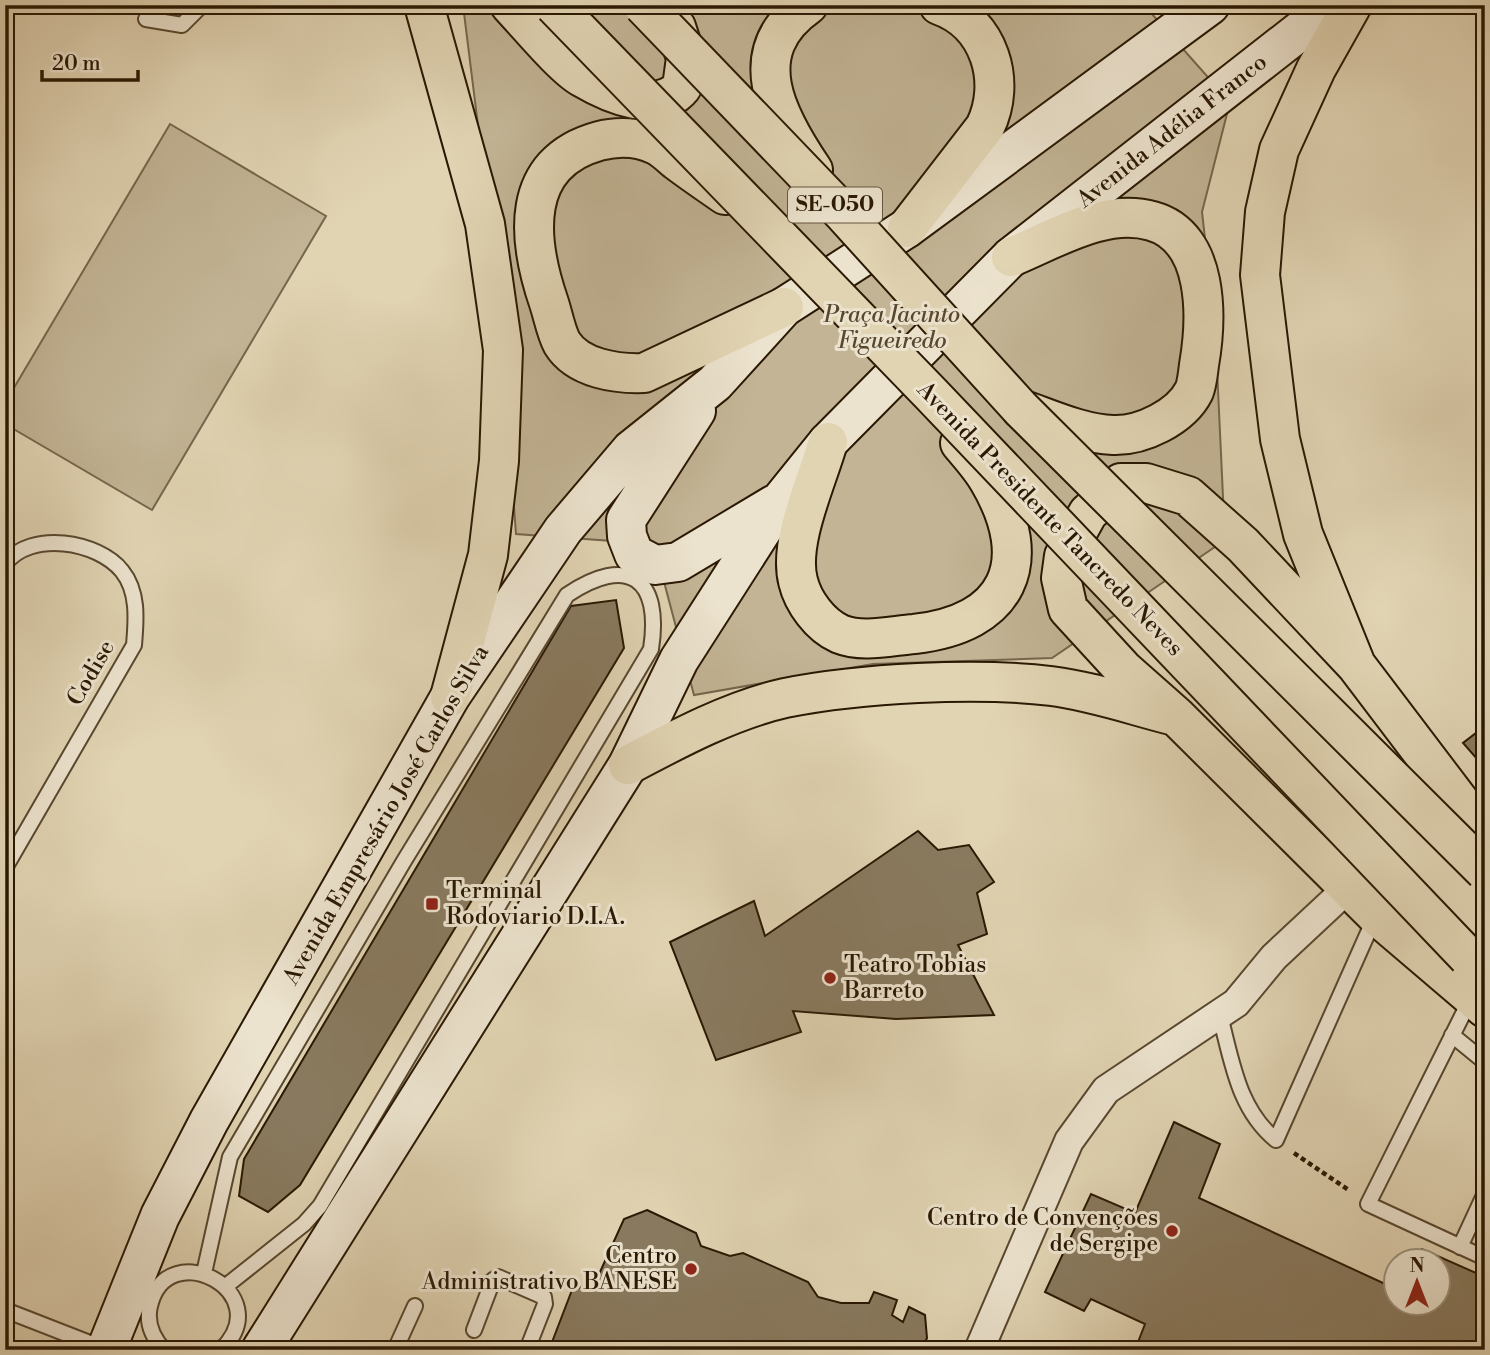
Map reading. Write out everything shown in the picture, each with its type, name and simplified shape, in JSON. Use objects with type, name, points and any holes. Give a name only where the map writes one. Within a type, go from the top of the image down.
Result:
[{"type":"main road","points":[[424,5],[485,224],[503,350],[501,438],[488,555],[450,697]]},
{"type":"main road","points":[[510,5],[581,77],[645,101],[657,102],[676,94],[682,87],[686,73],[686,58],[675,25],[663,5]]},
{"type":"main road","name":"Avenida Presidente Tancredo Neves","points":[[554,5],[751,212],[931,394],[1477,984]]},
{"type":"main road","name":"SE-050","points":[[643,5],[842,212],[1021,410]]},
{"type":"main road","points":[[808,5],[777,39],[769,59],[771,82],[778,109],[790,135],[842,212]]},
{"type":"main road","points":[[907,228],[985,127],[992,112],[995,93],[994,72],[980,36],[969,24],[939,5]]},
{"type":"main road","points":[[907,228],[1210,5]]},
{"type":"main road","name":"Avenida Adélia Franco","points":[[828,442],[1011,257],[1333,5]]},
{"type":"main road","points":[[1352,5],[1316,69],[1279,150],[1265,212],[1260,275],[1280,439],[1294,501],[1303,534],[1356,665]]},
{"type":"main road","points":[[751,212],[657,145],[624,137],[604,140],[563,155],[544,179],[533,229],[540,273],[563,344],[596,367],[620,374],[644,373],[784,307]]},
{"type":"main road","points":[[1011,257],[1082,226],[1135,219],[1153,221],[1170,229],[1182,241],[1193,259],[1203,298],[1204,319],[1194,390],[1180,410],[1162,422],[1115,435],[1021,410]]},
{"type":"main road","name":"Avenida Empresário José Carlos Silva","points":[[106,1350],[135,1313],[147,1282],[160,1216],[209,1121],[450,697],[563,530],[631,450],[715,383],[784,307],[907,228]]},
{"type":"main road","points":[[715,383],[626,520],[627,536],[639,565],[678,562],[782,499]]},
{"type":"main road","points":[[828,442],[795,548],[798,582],[813,611],[826,626],[849,637],[875,638],[927,633],[967,623],[986,611],[1009,575],[1013,556],[1005,516],[989,480],[936,412],[931,394]]},
{"type":"main road","points":[[1021,410],[1485,871]]},
{"type":"main road","points":[[237,1348],[628,765],[679,660],[782,499],[828,442]]},
{"type":"main road","points":[[1477,984],[1376,915],[1176,716],[1124,670],[1068,609],[1060,578],[1064,556],[1088,513],[1121,483],[1146,483],[1188,495],[1243,545],[1356,665],[1485,835]]},
{"type":"main road","points":[[628,765],[670,743],[751,709],[785,698],[856,690],[942,683],[1052,686],[1176,716]]},
{"type":"street","points":[[979,1350],[1069,1141],[1106,1090],[1236,1003],[1274,957],[1349,887]]},
{"type":"lane","points":[[146,19],[182,25],[202,5]]},
{"type":"lane","name":"Codise","points":[[5,564],[10,557],[29,547],[55,543],[90,549],[122,570],[132,590],[137,616],[134,645],[5,868]]},
{"type":"lane","points":[[204,1273],[230,1157],[484,728],[567,595],[584,583],[623,575],[639,565],[640,582],[651,598],[656,619],[651,649],[320,1206],[304,1224],[226,1286]]},
{"type":"lane","points":[[1220,1016],[1238,1084],[1251,1113],[1276,1140],[1376,915]]},
{"type":"lane","points":[[1477,984],[1368,1204],[1485,1258]]},
{"type":"lane","points":[[1452,1035],[1485,1062]]},
{"type":"lane","points":[[1460,1247],[1485,1193]]},
{"type":"lane","points":[[147,1282],[179,1274],[204,1273],[226,1286],[237,1308],[237,1348],[243,1350]]},
{"type":"lane","points":[[474,1330],[494,1280],[498,1277],[544,1297],[545,1304],[527,1350]]},
{"type":"lane","points":[[395,1350],[415,1306]]},
{"type":"lane","points":[[5,1310],[106,1350]]},
{"type":"lane","points":[[135,1313],[164,1350]]},
{"type":"path","points":[[1276,1140],[1368,1204]]},
{"type":"green space","name":"Praça Jacinto Figueiredo","points":[[463,5],[1144,5],[1230,102],[1202,212],[1215,325],[1225,540],[1052,658],[873,664],[694,695],[654,544],[516,534],[496,270]]},
{"type":"green space","points":[[170,124],[326,216],[152,510],[5,424],[5,403]]},
{"type":"building","name":"Terminal Rodoviario D.I.A.","points":[[616,600],[624,648],[300,1185],[268,1212],[239,1196],[244,1159],[571,606]]},
{"type":"building","points":[[1485,726],[1485,768],[1463,743]]},
{"type":"building","name":"Teatro Tobias Barreto","points":[[918,831],[938,850],[969,845],[994,882],[977,893],[987,934],[958,945],[994,1015],[896,1019],[793,1011],[801,1032],[716,1060],[670,942],[754,901],[765,936]]},
{"type":"building","name":"Centro de Convenções de Sergipe","points":[[1174,1122],[1220,1144],[1199,1198],[1382,1283],[1382,1316],[1452,1316],[1452,1262],[1485,1277],[1485,1350],[1135,1350],[1145,1324],[1091,1299],[1084,1311],[1045,1292],[1091,1194],[1135,1213]]},
{"type":"building","name":"Centro Administrativo BANESE","points":[[647,1210],[696,1233],[701,1246],[730,1256],[743,1253],[808,1282],[818,1297],[841,1303],[869,1303],[874,1292],[897,1300],[892,1315],[903,1322],[909,1307],[925,1315],[927,1338],[921,1350],[549,1350],[572,1290],[595,1283],[624,1219]]},
{"type":"building","points":[[999,1340],[1023,1350],[995,1350]]},
{"type":"place","name":"Terminal Rodoviario D.I.A.","points":[[432,904]]},
{"type":"place","name":"Teatro Tobias Barreto","points":[[830,978]]},
{"type":"place","name":"Centro de Convenções de Sergipe","points":[[1172,1231]]},
{"type":"place","name":"Centro Administrativo BANESE","points":[[691,1269]]}]
